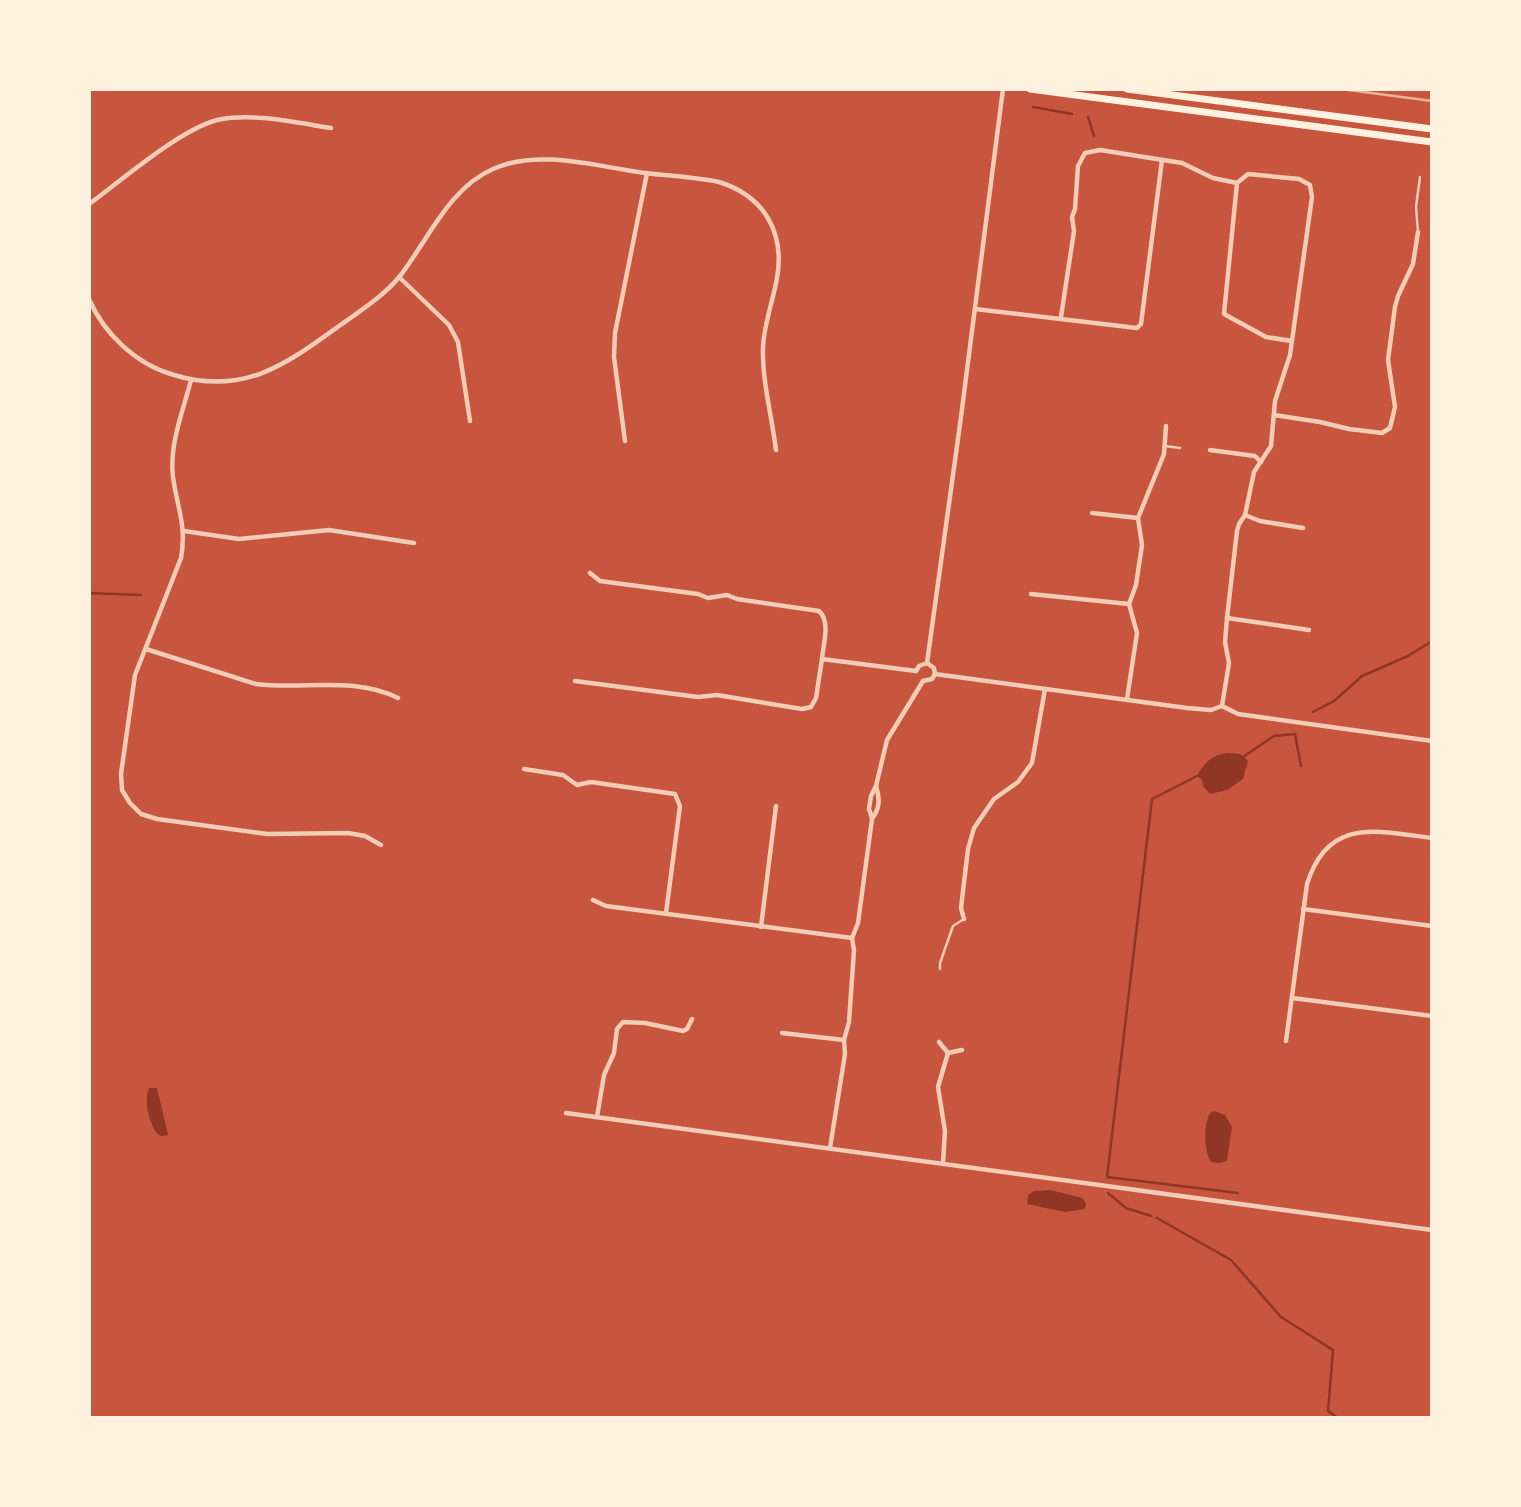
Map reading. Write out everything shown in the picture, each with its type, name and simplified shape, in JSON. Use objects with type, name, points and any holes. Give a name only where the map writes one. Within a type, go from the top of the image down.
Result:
[{"type":"main road","points":[[1030,89],[1432,142]]},
{"type":"main road","points":[[1127,89],[1432,129]]},
{"type":"main road","points":[[1140,104],[1141,91]]},
{"type":"street","points":[[927,663],[1003,89]]},
{"type":"street","points":[[89,204],[199,126],[222,119],[247,118],[331,128]]},
{"type":"street","points":[[1061,317],[1074,232],[1072,217],[1080,160],[1086,153],[1094,150],[1182,163],[1213,178],[1237,183]]},
{"type":"street","points":[[89,299],[102,323],[120,343],[145,363],[191,380],[216,382],[249,378],[292,360],[367,306],[399,277],[458,196],[476,179],[494,168],[533,159],[711,180],[730,186],[752,198],[768,218],[779,249],[778,276],[763,347],[776,450]]},
{"type":"street","points":[[975,309],[1048,318],[1061,317],[1072,321],[1132,329],[1141,324],[1162,160]]},
{"type":"street","points":[[625,442],[614,357],[615,333],[647,173]]},
{"type":"street","points":[[1222,706],[1228,663],[1225,642],[1227,618],[1237,531],[1245,515],[1251,482],[1271,446],[1275,401],[1290,355],[1292,341],[1312,197],[1310,185],[1299,178],[1253,174],[1243,176],[1237,183],[1224,314],[1266,337],[1292,341]]},
{"type":"street","points":[[1273,415],[1382,433],[1390,428],[1395,407],[1388,360],[1395,307],[1413,264],[1418,232]]},
{"type":"street","points":[[399,277],[449,325],[458,342],[470,421]]},
{"type":"street","points":[[191,380],[172,458],[184,531],[181,558],[135,675],[121,774],[122,790],[141,814],[171,822],[267,834],[348,833],[365,836],[381,845]]},
{"type":"street","points":[[1127,699],[1137,633],[1129,604],[1136,585],[1142,545],[1138,519],[1165,446],[1166,426]]},
{"type":"street","points":[[1210,450],[1255,456],[1261,462]]},
{"type":"street","points":[[1092,513],[1138,519]]},
{"type":"street","points":[[1245,515],[1270,523],[1303,528]]},
{"type":"street","points":[[184,531],[239,539],[329,530],[414,544]]},
{"type":"street","points":[[575,681],[698,697],[717,695],[807,709],[816,698],[822,659],[826,623],[819,611],[737,599],[727,595],[708,598],[698,594],[600,581],[590,573]]},
{"type":"street","points":[[1031,594],[1129,604]]},
{"type":"street","points":[[1227,618],[1310,630]]},
{"type":"street","points":[[146,649],[256,684],[275,687],[361,685],[398,698]]},
{"type":"street","points":[[822,659],[916,671]]},
{"type":"street","points":[[923,681],[917,677],[916,671],[919,666],[927,663]]},
{"type":"street","points":[[927,663],[932,666],[935,674]]},
{"type":"street","points":[[830,1147],[845,1054],[844,1040],[849,1021],[854,950],[852,938],[858,923],[872,819],[869,809],[871,796],[887,740],[923,681],[932,679],[935,674]]},
{"type":"street","points":[[935,674],[1211,710],[1222,706],[1238,714],[1432,741]]},
{"type":"street","points":[[964,919],[961,908],[968,849],[975,828],[994,799],[1018,782],[1032,763],[1045,689]]},
{"type":"street","points":[[524,769],[563,775],[577,785],[591,782],[675,794],[680,806],[666,914]]},
{"type":"street","points":[[872,819],[878,811],[880,797],[876,786]]},
{"type":"street","points":[[761,927],[776,806]]},
{"type":"street","points":[[1286,1041],[1303,909],[1311,872],[1331,843],[1353,833],[1366,832],[1432,838]]},
{"type":"street","points":[[593,900],[606,905],[666,914],[852,938]]},
{"type":"street","points":[[1303,909],[1432,926]]},
{"type":"street","points":[[1292,998],[1432,1016]]},
{"type":"street","points":[[597,1117],[601,1084],[612,1058],[620,1025],[623,1022],[638,1022],[683,1031],[692,1019]]},
{"type":"street","points":[[782,1033],[844,1040]]},
{"type":"street","points":[[939,1042],[948,1053]]},
{"type":"street","points":[[948,1053],[962,1050]]},
{"type":"street","points":[[943,1163],[944,1131],[938,1095],[939,1078],[948,1053]]},
{"type":"street","points":[[566,1113],[1432,1230]]},
{"type":"lane","points":[[1418,232],[1416,207],[1420,177]]},
{"type":"lane","points":[[1165,446],[1181,448]]},
{"type":"lane","points":[[940,969],[953,926],[964,919]]},
{"type":"shaded area","points":[[1226,753],[1240,754],[1248,761],[1243,779],[1227,790],[1210,794],[1197,776],[1208,761]]},
{"type":"shaded area","points":[[149,1088],[157,1088],[168,1135],[161,1136],[157,1133],[151,1122],[147,1107]]},
{"type":"shaded area","points":[[1214,1111],[1225,1115],[1232,1127],[1227,1161],[1219,1163],[1211,1162],[1206,1145],[1206,1125],[1210,1113]]},
{"type":"shaded area","points":[[1050,1190],[1082,1198],[1086,1203],[1085,1209],[1065,1212],[1027,1204],[1028,1195],[1034,1191]]},
{"type":"waterway","points":[[1033,107],[1072,114]]},
{"type":"waterway","points":[[1088,117],[1094,136]]},
{"type":"waterway","points":[[89,593],[141,595]]},
{"type":"waterway","points":[[1313,712],[1334,701],[1362,676],[1408,656],[1432,641]]},
{"type":"waterway","points":[[1243,757],[1274,736],[1295,734],[1301,766]]},
{"type":"waterway","points":[[1197,776],[1152,799],[1107,1177],[1238,1193]]},
{"type":"waterway","points":[[1108,1193],[1126,1208],[1151,1216]]},
{"type":"waterway","points":[[1157,1218],[1231,1260],[1281,1317],[1333,1350],[1328,1411],[1338,1418]]},
{"type":"railway","points":[[1341,89],[1432,101]]}]
